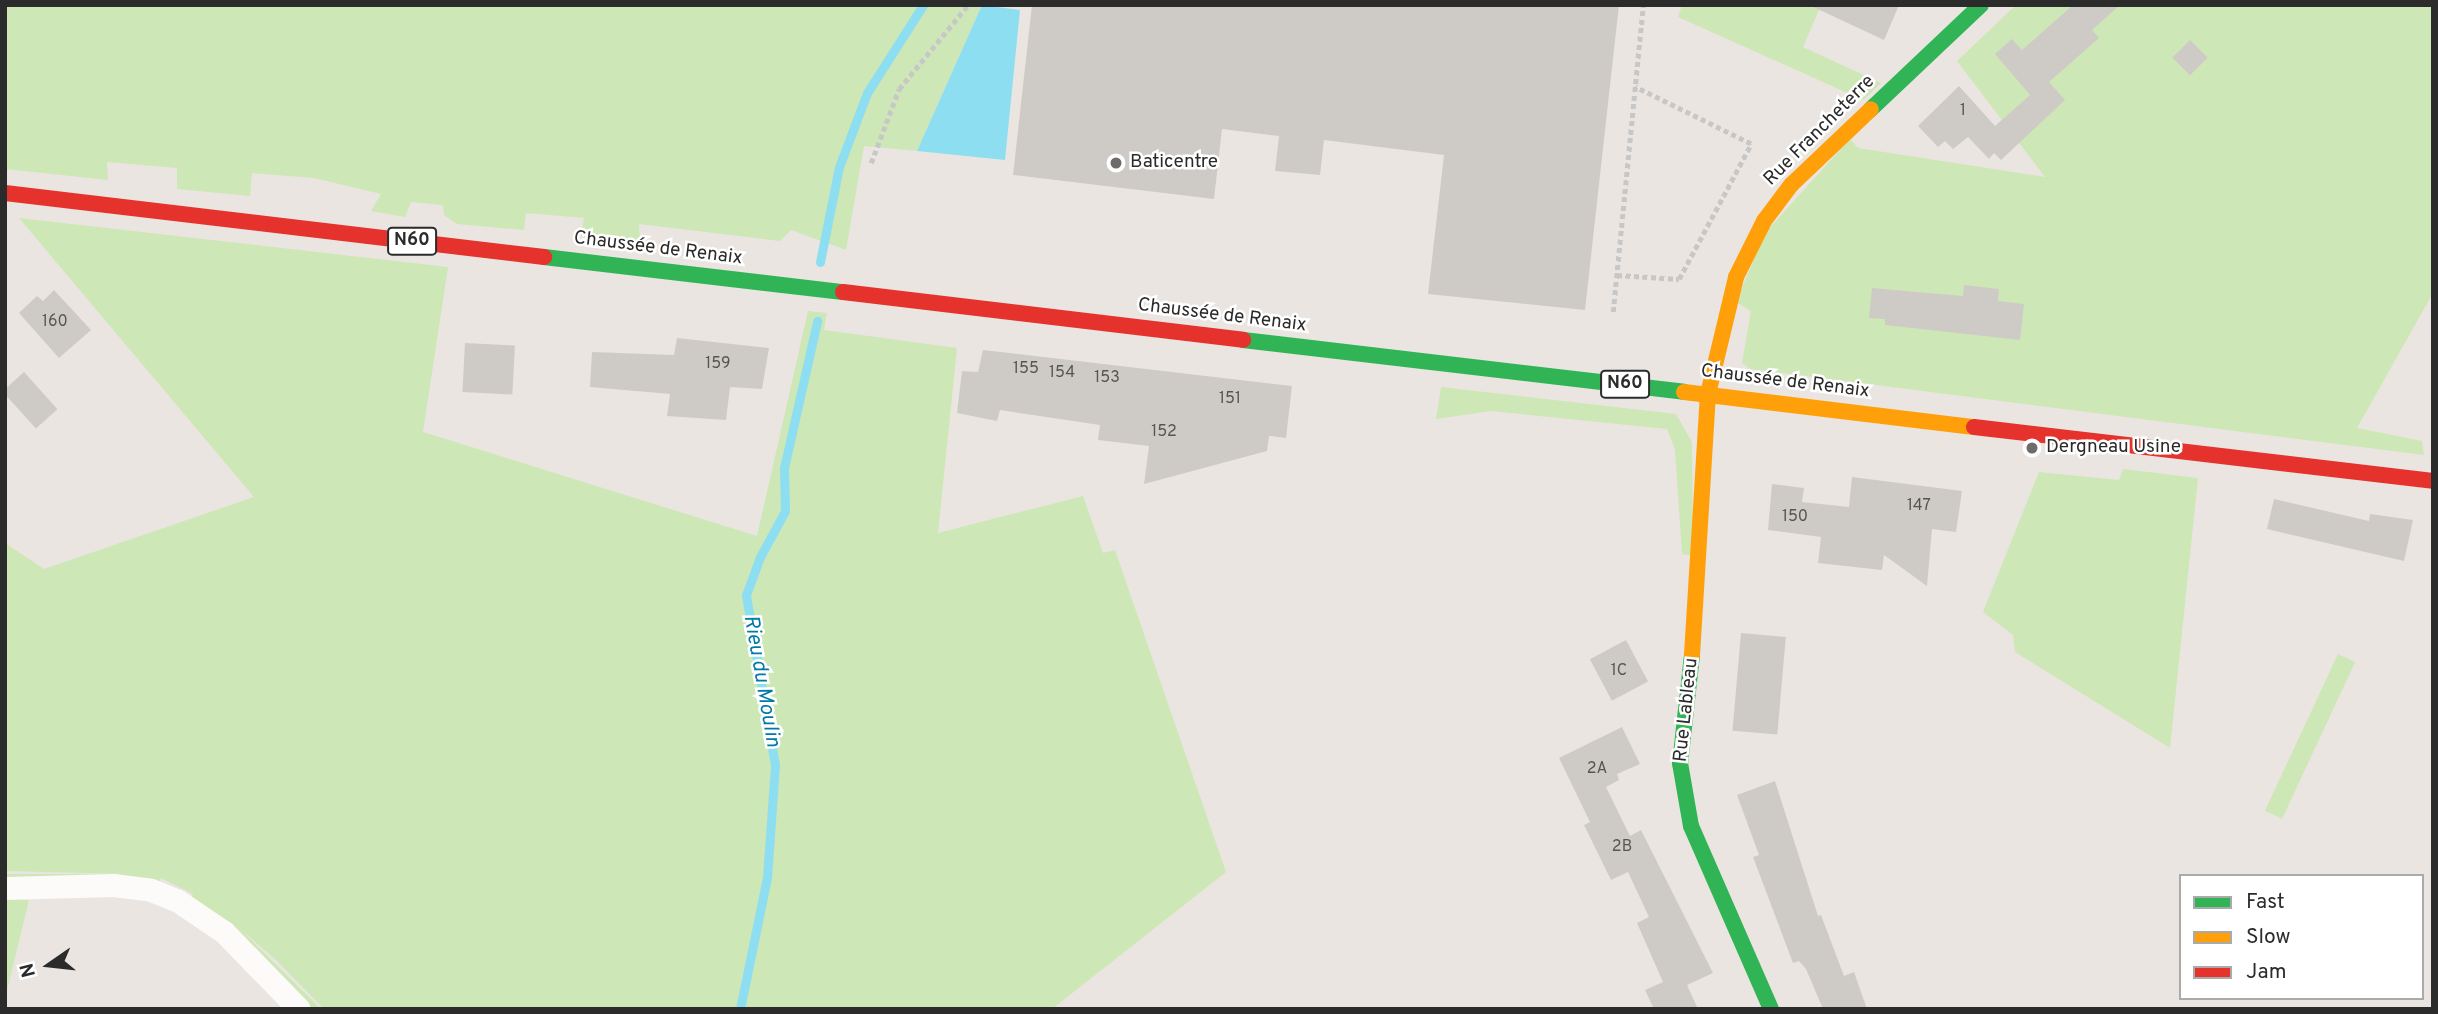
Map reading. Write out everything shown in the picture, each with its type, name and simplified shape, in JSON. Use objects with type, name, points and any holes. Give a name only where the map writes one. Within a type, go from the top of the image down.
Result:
[{"type":"main road","name":"Rue Francheterre","points":[[1707,394],[1736,277],[1764,221],[1791,185],[1981,5]]},
{"type":"main road","name":"Chaussée de Renaix","points":[[5,193],[2433,481]]},
{"type":"main road","name":"Rue Lableau","points":[[1707,394],[1698,600],[1680,763],[1683,796],[1706,864],[1771,1009]]},
{"type":"street","points":[[5,888],[113,885],[160,894],[224,932],[299,1009]]},
{"type":"path","points":[[871,163],[899,89],[968,5]]},
{"type":"path","points":[[1613,312],[1643,5]]},
{"type":"path","points":[[1616,275],[1679,279],[1751,144],[1635,87]]},
{"type":"green space","points":[[5,5],[982,5],[917,151],[864,146],[846,250],[791,230],[780,241],[639,224],[640,242],[581,236],[584,218],[526,213],[524,230],[457,224],[444,215],[443,205],[411,202],[405,217],[371,211],[381,194],[314,178],[252,173],[250,196],[177,189],[177,168],[107,162],[108,180],[5,169]]},
{"type":"green space","points":[[1682,5],[1821,5],[1803,47],[1881,83],[1863,100],[1678,17]]},
{"type":"green space","points":[[2016,5],[2433,5],[2433,293],[2357,428],[2422,441],[2424,455],[1750,369],[1742,363],[1751,311],[1736,302],[1765,233],[1850,139],[1858,148],[2045,177],[1957,61]]},
{"type":"green space","points":[[19,218],[448,267],[423,432],[757,536],[808,311],[827,313],[824,330],[957,348],[938,533],[1083,496],[1103,553],[1115,550],[1226,872],[1052,1009],[324,1009],[276,960],[238,927],[321,1009],[312,1009],[270,966],[189,901],[193,894],[161,878],[156,888],[5,882],[5,874],[126,874],[5,871],[5,543],[44,569],[254,497]]},
{"type":"green space","points":[[1441,387],[1676,414],[1692,442],[1693,556],[1682,554],[1675,450],[1667,429],[1491,411],[1436,419]]},
{"type":"green space","points":[[2123,469],[2198,478],[2170,748],[2015,652],[2013,635],[1983,612],[2039,472],[2119,480]]},
{"type":"green space","points":[[2338,654],[2355,662],[2282,819],[2265,811]]},
{"type":"green space","points":[[13,897],[29,900],[5,999],[5,899]]},
{"type":"water","points":[[982,5],[1020,10],[1005,160],[917,151]]},
{"type":"building","name":"Baticentre","points":[[1032,5],[1619,5],[1585,310],[1428,294],[1444,155],[1324,140],[1320,175],[1275,171],[1279,136],[1222,129],[1214,199],[1013,175]]},
{"type":"building","points":[[1809,5],[1899,5],[1884,40]]},
{"type":"building","points":[[2073,5],[2120,5],[2092,30],[2099,38],[2049,82],[2065,100],[2001,160],[1994,153],[1989,159],[1968,137],[1953,149],[1945,141],[1938,147],[1918,126],[1959,86],[1995,126],[2030,95],[1995,54],[2012,39],[2022,50]]},
{"type":"building","points":[[2190,40],[2208,58],[2190,75],[2172,58]]},
{"type":"building","points":[[1964,285],[1999,289],[1998,301],[2024,304],[2020,340],[1885,325],[1885,319],[1869,318],[1872,288],[1963,296]]},
{"type":"building","points":[[54,290],[91,330],[59,358],[19,313],[37,296],[43,301]]},
{"type":"building","points":[[677,338],[769,348],[762,389],[730,387],[726,420],[667,416],[670,394],[590,387],[592,352],[674,355]]},
{"type":"building","points":[[465,343],[515,346],[512,395],[462,392]]},
{"type":"building","points":[[983,350],[1292,386],[1286,438],[1269,436],[1267,451],[1144,484],[1149,446],[1098,440],[1100,425],[1000,410],[997,421],[957,413],[962,371],[978,372]]},
{"type":"building","points":[[24,372],[57,409],[36,429],[5,394],[5,389]]},
{"type":"building","points":[[1852,477],[1962,491],[1956,532],[1932,529],[1927,586],[1884,555],[1882,570],[1818,563],[1821,537],[1768,530],[1772,484],[1804,488],[1802,502],[1849,507]]},
{"type":"building","points":[[2274,499],[2369,521],[2370,514],[2413,520],[2404,561],[2267,529]]},
{"type":"building","points":[[1741,633],[1786,637],[1777,735],[1732,731]]},
{"type":"building","points":[[1626,640],[1648,681],[1612,701],[1590,659]]},
{"type":"building","points":[[1622,727],[1640,764],[1617,774],[1619,780],[1606,787],[1630,836],[1641,830],[1713,973],[1687,985],[1698,1009],[1654,1009],[1645,990],[1663,982],[1637,923],[1649,917],[1628,872],[1611,880],[1584,825],[1590,822],[1559,758]]},
{"type":"building","points":[[1775,781],[1818,916],[1821,915],[1844,976],[1854,972],[1867,1009],[1823,1009],[1806,969],[1799,961],[1793,963],[1753,857],[1759,855],[1737,795]]},
{"type":"waterway","name":"Rieu du Moulin","points":[[820,262],[839,167],[867,93],[923,5]]},
{"type":"waterway","name":"Rieu du Moulin","points":[[740,1009],[767,877],[775,765],[746,595],[760,557],[785,511],[784,468],[817,321]]},
{"type":"traffic: fast","points":[[1871,109],[1981,5]]},
{"type":"traffic: fast","points":[[544,257],[843,292]]},
{"type":"traffic: fast","points":[[1243,340],[1684,392]]},
{"type":"traffic: fast","points":[[1692,655],[1680,763],[1691,826],[1771,1009]]},
{"type":"traffic: slow","points":[[1692,655],[1708,394],[1736,277],[1764,221],[1791,185],[1871,109]]},
{"type":"traffic: slow","points":[[1684,392],[1974,427]]},
{"type":"traffic: jam","points":[[5,193],[544,257]]},
{"type":"traffic: jam","points":[[843,292],[1243,340]]},
{"type":"traffic: jam","points":[[1974,427],[2433,481]]},
{"type":"place","name":"Baticentre","points":[[1116,163]]},
{"type":"place","name":"Dergneau Usine","points":[[2032,448]]}]
